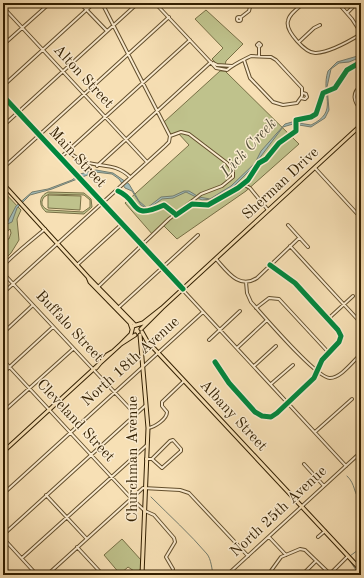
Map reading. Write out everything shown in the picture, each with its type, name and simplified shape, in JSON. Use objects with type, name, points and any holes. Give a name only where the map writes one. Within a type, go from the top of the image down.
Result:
[{"type":"main road","name":"Sherman Drive","points":[[162,308],[360,128]]},
{"type":"main road","points":[[3,184],[130,323],[132,330],[139,334]]},
{"type":"main road","points":[[88,277],[88,280],[117,309],[136,325],[139,334]]},
{"type":"main road","points":[[4,450],[95,369],[110,352],[121,344],[136,325],[144,323],[162,308]]},
{"type":"main road","points":[[121,344],[139,334],[162,308]]},
{"type":"main road","name":"Albany Street","points":[[139,334],[159,352],[361,570]]},
{"type":"main road","name":"Churchman Avenue","points":[[139,334],[148,428],[142,575]]},
{"type":"main road","points":[[140,344],[148,341]]},
{"type":"street","points":[[3,46],[50,3]]},
{"type":"street","points":[[80,3],[107,32]]},
{"type":"street","points":[[3,86],[94,3]]},
{"type":"street","points":[[3,293],[168,143],[170,136],[102,3]]},
{"type":"street","points":[[3,126],[138,3]]},
{"type":"street","points":[[155,3],[212,62],[214,66],[222,70],[251,56],[269,56],[275,59],[300,86],[303,93],[306,94],[307,97],[305,99],[301,98]]},
{"type":"street","points":[[240,18],[250,9],[251,3]]},
{"type":"street","points":[[304,3],[288,20],[289,30],[309,52],[319,53],[346,43],[361,33],[338,3]]},
{"type":"street","points":[[347,13],[357,3]]},
{"type":"street","name":"Alton Street","points":[[3,6],[147,162]]},
{"type":"street","points":[[3,168],[169,17]]},
{"type":"street","points":[[299,42],[314,28],[320,25]]},
{"type":"street","points":[[60,158],[190,40]]},
{"type":"street","points":[[259,47],[259,56]]},
{"type":"street","points":[[244,60],[250,78],[269,99],[281,105],[294,104],[301,98],[303,93]]},
{"type":"street","points":[[97,166],[212,62]]},
{"type":"street","points":[[361,86],[356,90],[354,97],[361,110]]},
{"type":"street","name":"Main Street","points":[[3,96],[346,466]]},
{"type":"street","points":[[98,287],[164,224],[196,198],[222,186],[231,180],[233,175],[232,169],[188,133],[182,132],[170,136]]},
{"type":"street","points":[[68,151],[80,161],[97,166],[119,169],[129,178]]},
{"type":"street","points":[[315,168],[361,218]]},
{"type":"street","points":[[193,201],[199,204],[210,203],[243,184],[250,188],[268,211]]},
{"type":"street","points":[[77,265],[122,224]]},
{"type":"street","points":[[288,225],[308,247]]},
{"type":"street","points":[[3,267],[15,254],[20,252],[45,229]]},
{"type":"street","points":[[117,309],[198,235]]},
{"type":"street","points":[[216,259],[234,278],[246,282],[255,279],[299,238]]},
{"type":"street","points":[[290,246],[361,323]]},
{"type":"street","points":[[215,362],[230,385],[259,415],[265,417],[273,416],[312,380],[322,361],[339,342],[340,334],[328,319],[295,283],[270,265]]},
{"type":"street","name":"Buffalo Street","points":[[3,273],[95,369],[135,414]]},
{"type":"street","points":[[246,282],[248,297],[256,308],[317,372],[326,378],[335,377],[361,354]]},
{"type":"street","points":[[328,319],[353,296]]},
{"type":"street","points":[[256,308],[267,299],[277,298],[329,353]]},
{"type":"street","points":[[3,333],[34,305]]},
{"type":"street","points":[[209,340],[240,311]]},
{"type":"street","name":"North 18th Avenue","points":[[3,494],[203,312]]},
{"type":"street","points":[[237,348],[267,320]]},
{"type":"street","points":[[3,373],[54,327]]},
{"type":"street","points":[[254,366],[276,346]]},
{"type":"street","points":[[3,412],[74,348]]},
{"type":"street","name":"Cleveland Street","points":[[3,360],[131,498],[144,511],[154,515],[175,538],[175,542],[166,557],[174,569]]},
{"type":"street","points":[[271,384],[293,365]]},
{"type":"street","points":[[148,428],[154,427],[166,416],[167,412],[162,405],[162,402],[185,380]]},
{"type":"street","points":[[315,432],[352,398]]},
{"type":"street","points":[[3,534],[146,405]]},
{"type":"street","points":[[146,459],[152,459],[162,468],[181,451],[181,449],[173,440],[170,440],[152,459]]},
{"type":"street","points":[[22,558],[147,445]]},
{"type":"street","name":"North 25th Avenue","points":[[227,575],[361,452]]},
{"type":"street","points":[[304,464],[324,486]]},
{"type":"street","points":[[47,575],[140,490],[145,488],[183,490],[189,493],[248,556]]},
{"type":"street","points":[[46,495],[87,539]]},
{"type":"street","points":[[318,537],[325,531]]},
{"type":"street","points":[[269,537],[286,555]]},
{"type":"street","points":[[3,538],[37,575]]},
{"type":"street","points":[[77,547],[103,575]]},
{"type":"street","points":[[268,575],[280,558],[301,549],[329,575],[348,556]]},
{"type":"street","points":[[302,575],[315,562]]},
{"type":"street","points":[[137,575],[142,571]]},
{"type":"green space","points":[[206,10],[243,44],[226,61],[225,65],[217,64],[212,59],[223,48],[195,19]]},
{"type":"green space","points":[[220,71],[225,71],[299,144],[246,191],[177,239],[163,225],[153,235],[125,203],[189,145],[178,133],[170,136],[164,122]]},
{"type":"green space","points":[[3,191],[21,210],[17,219],[19,240],[11,253],[3,261],[3,239],[9,239],[11,233],[10,229],[3,235]]},
{"type":"green space","points":[[48,192],[84,193],[91,199],[92,207],[84,214],[46,212],[41,204],[41,198]],"holes":[[[49,194],[84,195],[90,200],[90,207],[83,212],[48,210],[42,205],[44,197]]]},
{"type":"green space","points":[[48,195],[81,196],[80,210],[48,208]]},
{"type":"green space","points":[[122,539],[141,560],[141,569],[137,573],[128,567],[120,574],[104,555]]},
{"type":"water","points":[[361,55],[361,57],[349,62],[339,63],[331,69],[327,87],[329,110],[325,118],[311,127],[293,124],[283,127],[252,168],[232,188],[212,199],[202,200],[186,192],[173,198],[162,199],[148,209],[141,205],[132,191],[125,188],[119,179],[112,174],[95,172],[52,189],[30,195],[17,208],[12,222],[3,226],[3,224],[7,223],[16,206],[32,192],[48,189],[72,180],[80,174],[96,170],[113,173],[129,184],[139,201],[147,208],[161,197],[173,196],[184,191],[189,191],[199,197],[210,199],[231,186],[255,163],[261,151],[285,124],[292,122],[311,125],[320,120],[325,114],[327,108],[326,80],[328,71],[337,62]]},
{"type":"waterway","points":[[347,476],[352,482],[358,498],[361,501]]},
{"type":"waterway","points":[[151,497],[207,554],[213,575]]},
{"type":"waterway","points":[[350,556],[358,550],[361,542]]},
{"type":"waterway","points":[[350,561],[356,570],[352,575]]},
{"type":"cycle path","points":[[176,215],[192,204],[208,205],[238,188],[248,180],[259,163],[266,159],[279,143],[296,131],[296,120],[311,117],[316,114],[323,93],[335,88],[347,70],[361,62]]},
{"type":"cycle path","points":[[3,96],[183,289]]},
{"type":"cycle path","points":[[118,191],[125,195],[136,208],[140,210],[145,211],[164,205],[174,213]]},
{"type":"cycle path","points":[[215,362],[229,383],[255,412],[262,416],[271,417],[314,378],[322,360],[339,342],[341,336],[338,330],[295,283],[270,265]]},
{"type":"water label","name":"Lick Creek","points":[[249,148]]}]
